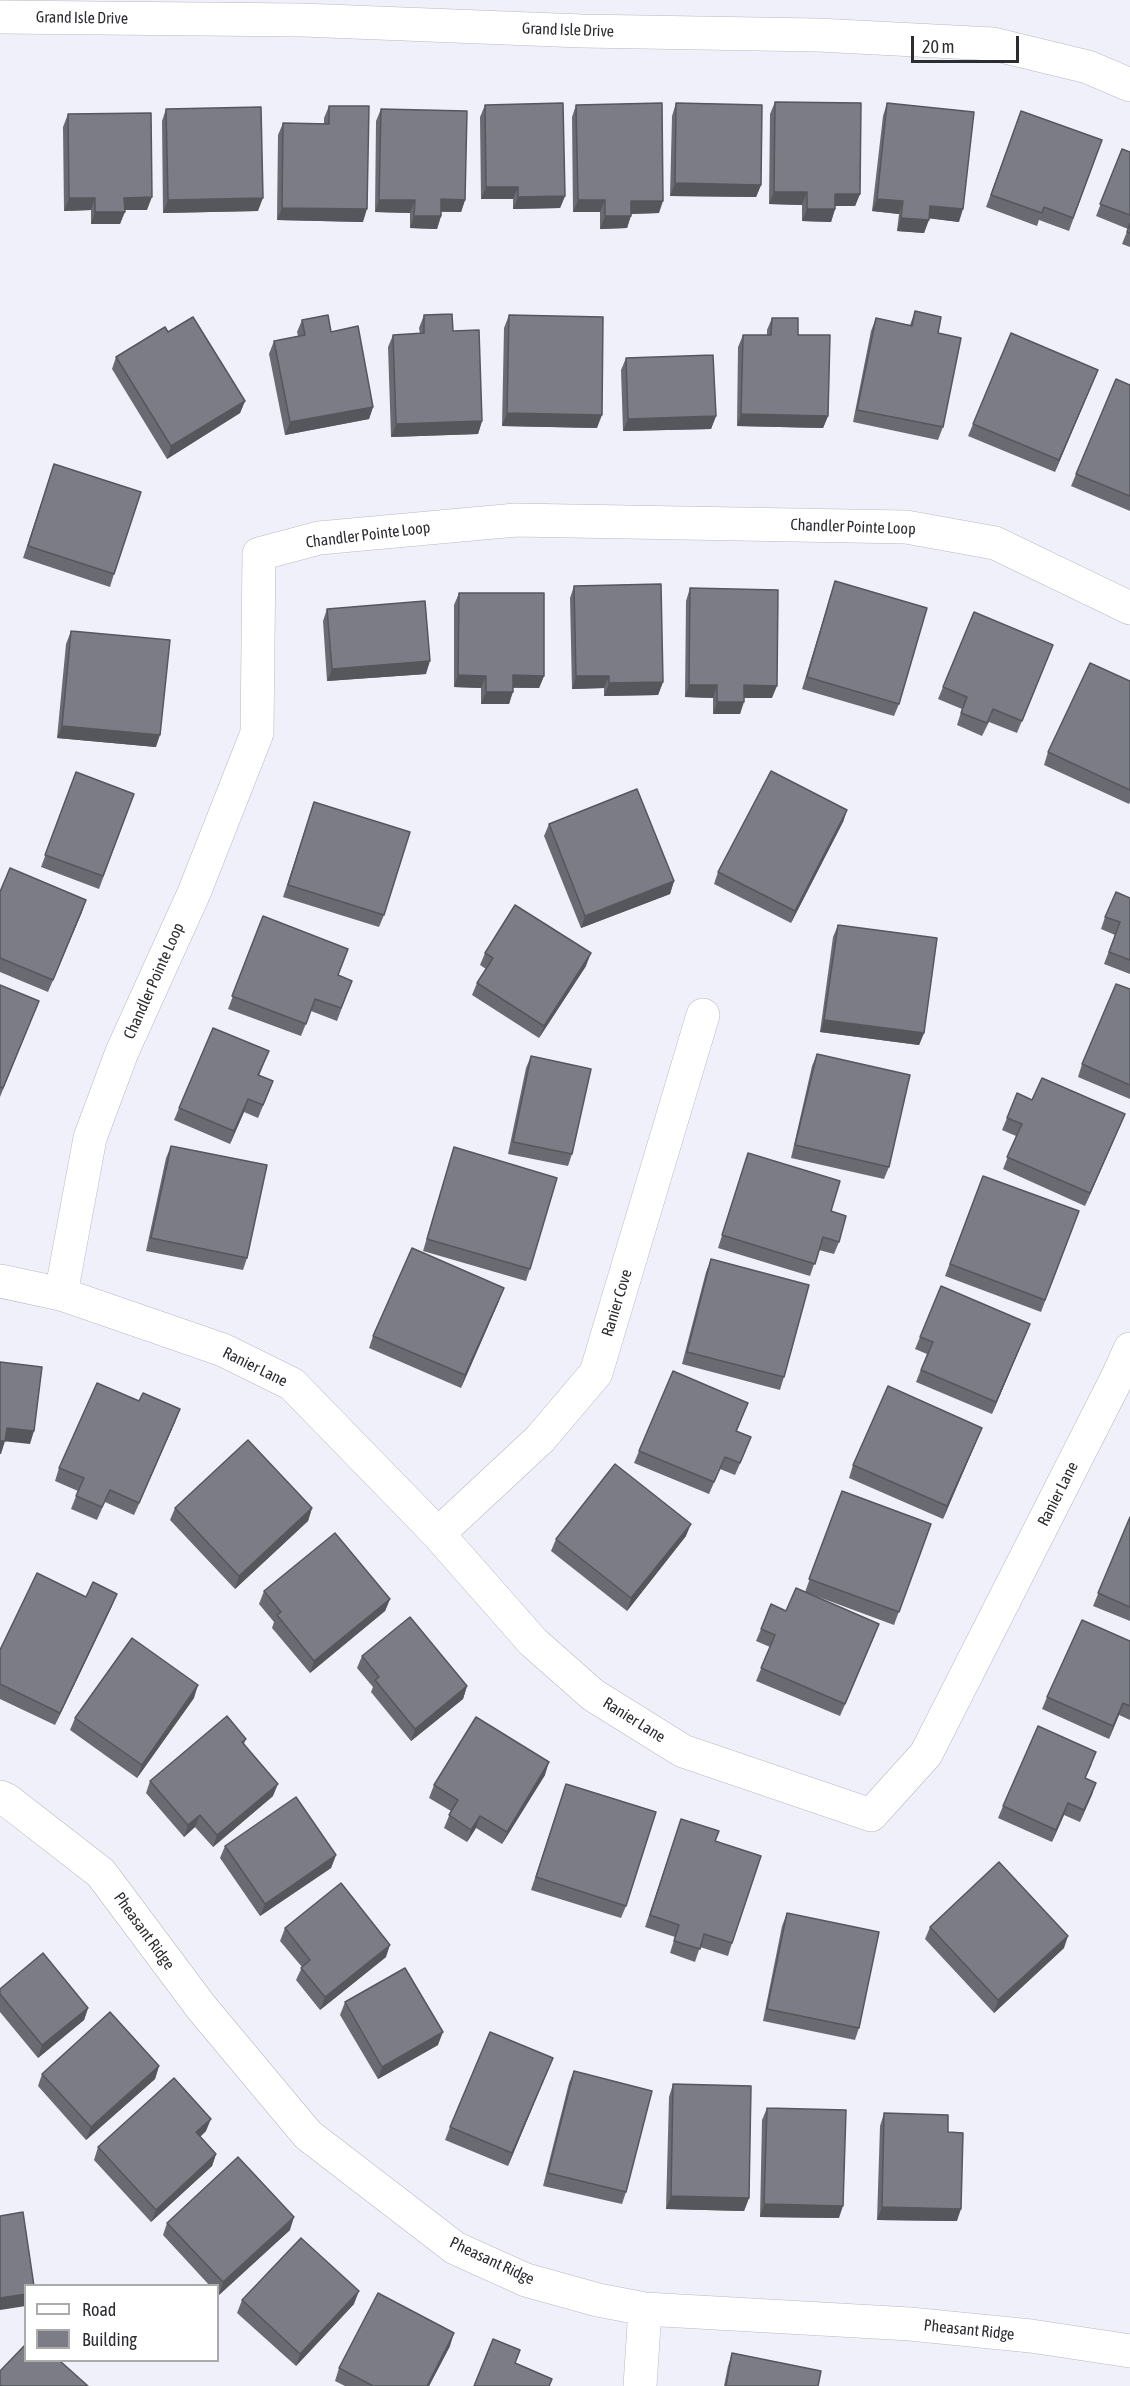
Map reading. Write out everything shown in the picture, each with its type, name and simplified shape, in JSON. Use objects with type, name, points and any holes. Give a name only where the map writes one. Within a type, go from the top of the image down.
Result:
[{"type":"street","name":"Grand Isle Drive","points":[[0,17],[300,10],[582,31],[818,35],[993,44],[1088,67],[1130,85]]},
{"type":"street","name":"Chandler Pointe Loop","points":[[61,1294],[90,1138],[122,1052],[194,893],[256,734],[259,554],[319,537],[516,520],[906,527],[995,543],[1130,608]]},
{"type":"street","name":"Ranier Cove","points":[[438,1534],[540,1439],[596,1372],[703,1015]]},
{"type":"street","name":"Ranier Lane","points":[[0,1281],[61,1294],[223,1350],[292,1384],[438,1534],[533,1642],[593,1695],[683,1751],[871,1815],[926,1754],[1130,1349]]},
{"type":"street","name":"Pheasant Ridge","points":[[2,1804],[101,1872],[201,2007],[308,2135],[454,2248],[526,2280],[598,2300],[645,2308],[910,2324],[1031,2336],[1130,2351]]},
{"type":"street","points":[[640,2386],[645,2308]]},
{"type":"building","points":[[775,102],[861,103],[860,194],[835,194],[835,209],[807,209],[807,192],[774,192]]},
{"type":"building","points":[[563,103],[565,196],[518,197],[518,187],[486,187],[485,105]]},
{"type":"building","points":[[662,103],[663,201],[631,201],[631,216],[605,216],[605,200],[578,200],[576,105]]},
{"type":"building","points":[[676,103],[762,105],[761,185],[675,183]]},
{"type":"building","points":[[887,103],[974,112],[963,209],[930,206],[929,220],[901,218],[903,201],[877,199]]},
{"type":"building","points":[[329,106],[369,106],[367,209],[282,208],[283,123],[329,124]]},
{"type":"building","points":[[261,107],[263,198],[168,200],[166,109]]},
{"type":"building","points":[[381,109],[467,111],[465,200],[441,199],[441,216],[414,216],[415,200],[379,200]]},
{"type":"building","points":[[1021,111],[1102,140],[1073,218],[1044,207],[1042,213],[991,195]]},
{"type":"building","points":[[151,113],[152,197],[124,198],[125,212],[95,212],[95,198],[69,198],[68,114]]},
{"type":"building","points":[[1122,149],[1130,152],[1130,215],[1100,204]]},
{"type":"building","points":[[915,311],[941,317],[938,333],[961,338],[943,427],[857,410],[876,318],[912,326]]},
{"type":"building","points":[[452,314],[453,331],[479,330],[482,421],[396,424],[393,335],[424,333],[424,315]]},
{"type":"building","points":[[328,315],[331,332],[358,326],[373,407],[290,422],[274,341],[305,335],[302,320]]},
{"type":"building","points":[[509,315],[603,317],[602,415],[507,413]]},
{"type":"building","points":[[193,317],[245,401],[171,446],[116,357],[165,327],[168,332]]},
{"type":"building","points":[[772,318],[798,318],[798,335],[830,335],[828,416],[741,414],[743,335],[771,335]]},
{"type":"building","points":[[1011,333],[1098,370],[1059,460],[973,424]]},
{"type":"building","points":[[713,355],[716,416],[628,419],[626,358]]},
{"type":"building","points":[[1116,379],[1130,385],[1130,496],[1076,474]]},
{"type":"building","points":[[54,464],[141,492],[114,574],[28,546]]},
{"type":"building","points":[[835,581],[927,608],[899,704],[807,677]]},
{"type":"building","points":[[661,584],[663,682],[609,683],[609,676],[576,676],[574,586]]},
{"type":"building","points":[[690,588],[778,590],[777,686],[744,685],[744,702],[717,702],[717,685],[689,685]]},
{"type":"building","points":[[459,593],[544,593],[544,676],[513,675],[513,692],[486,692],[486,676],[458,675]]},
{"type":"building","points":[[425,601],[430,661],[332,669],[327,609]]},
{"type":"building","points":[[974,612],[1053,645],[1022,721],[993,709],[987,723],[961,713],[967,697],[943,687]]},
{"type":"building","points":[[71,631],[170,640],[160,735],[62,726]]},
{"type":"building","points":[[1090,663],[1130,681],[1130,790],[1048,752]]},
{"type":"building","points":[[771,771],[847,810],[795,911],[718,872]]},
{"type":"building","points":[[76,772],[134,794],[103,876],[45,855]]},
{"type":"building","points":[[637,789],[674,881],[585,916],[549,824]]},
{"type":"building","points":[[314,802],[410,832],[384,915],[288,885]]},
{"type":"building","points":[[10,868],[86,900],[53,980],[0,958],[0,892]]},
{"type":"building","points":[[1116,892],[1130,898],[1130,960],[1109,952],[1120,922],[1105,917]]},
{"type":"building","points":[[515,905],[591,953],[544,1026],[477,983],[493,958],[485,953]]},
{"type":"building","points":[[263,916],[348,949],[338,975],[352,981],[341,1008],[315,999],[306,1024],[232,996]]},
{"type":"building","points":[[838,925],[937,938],[924,1033],[824,1020]]},
{"type":"building","points":[[1116,984],[1130,989],[1130,1085],[1082,1064]]},
{"type":"building","points":[[0,985],[39,1001],[3,1088],[0,1087]]},
{"type":"building","points":[[213,1028],[269,1051],[258,1075],[273,1081],[263,1105],[248,1099],[234,1131],[179,1108]]},
{"type":"building","points":[[817,1054],[910,1075],[889,1167],[795,1145]]},
{"type":"building","points":[[531,1056],[591,1069],[572,1154],[513,1142]]},
{"type":"building","points":[[1042,1078],[1125,1114],[1090,1193],[1007,1157],[1022,1124],[1007,1118],[1017,1093],[1032,1100]]},
{"type":"building","points":[[171,1146],[267,1165],[247,1258],[151,1238]]},
{"type":"building","points":[[454,1147],[557,1178],[530,1269],[427,1239]]},
{"type":"building","points":[[748,1153],[840,1181],[831,1211],[846,1216],[839,1242],[823,1237],[815,1264],[722,1235]]},
{"type":"building","points":[[983,1176],[1079,1211],[1045,1300],[950,1264]]},
{"type":"building","points":[[412,1248],[504,1288],[465,1375],[373,1336]]},
{"type":"building","points":[[711,1259],[809,1285],[784,1377],[687,1352]]},
{"type":"building","points":[[941,1286],[1030,1324],[996,1402],[921,1370],[933,1342],[920,1337]]},
{"type":"building","points":[[0,1362],[42,1367],[34,1431],[7,1428],[5,1441],[0,1441]]},
{"type":"building","points":[[673,1371],[748,1403],[736,1431],[751,1437],[740,1463],[725,1457],[714,1482],[639,1451]]},
{"type":"building","points":[[97,1383],[139,1401],[143,1393],[180,1409],[139,1503],[110,1490],[102,1507],[76,1496],[84,1478],[59,1468]]},
{"type":"building","points":[[888,1386],[982,1428],[947,1506],[853,1465]]},
{"type":"building","points":[[248,1440],[312,1508],[239,1576],[175,1508]]},
{"type":"building","points":[[615,1464],[691,1524],[631,1598],[556,1539]]},
{"type":"building","points":[[842,1491],[931,1524],[899,1612],[809,1579]]},
{"type":"building","points":[[1130,1517],[1130,1607],[1098,1593]]},
{"type":"building","points":[[335,1533],[390,1599],[314,1661],[277,1615],[281,1612],[264,1591]]},
{"type":"building","points":[[37,1573],[86,1597],[93,1582],[117,1594],[60,1713],[0,1684],[0,1650]]},
{"type":"building","points":[[796,1588],[879,1624],[845,1704],[761,1668],[775,1635],[761,1629],[771,1604],[786,1611]]},
{"type":"building","points":[[410,1617],[467,1686],[415,1729],[375,1680],[379,1677],[362,1656]]},
{"type":"building","points":[[1082,1620],[1130,1641],[1130,1706],[1123,1703],[1113,1726],[1047,1697]]},
{"type":"building","points":[[132,1638],[198,1685],[142,1765],[75,1718]]},
{"type":"building","points":[[227,1716],[246,1739],[242,1742],[278,1784],[217,1835],[200,1815],[188,1825],[150,1781]]},
{"type":"building","points":[[476,1717],[549,1762],[507,1832],[480,1816],[471,1830],[449,1815],[458,1800],[434,1785]]},
{"type":"building","points":[[1038,1726],[1096,1752],[1085,1778],[1096,1783],[1084,1810],[1068,1803],[1056,1830],[1003,1806]]},
{"type":"building","points":[[566,1784],[656,1812],[626,1906],[536,1877]]},
{"type":"building","points":[[296,1797],[336,1855],[265,1904],[225,1846]]},
{"type":"building","points":[[681,1819],[719,1831],[715,1841],[761,1856],[732,1943],[704,1934],[700,1949],[674,1941],[679,1925],[650,1915]]},
{"type":"building","points":[[999,1862],[1068,1936],[998,2000],[930,1927]]},
{"type":"building","points":[[341,1883],[390,1945],[325,1997],[301,1968],[310,1960],[285,1928]]},
{"type":"building","points":[[787,1913],[879,1932],[859,2028],[767,2009]]},
{"type":"building","points":[[43,1953],[88,2008],[42,2045],[0,1994],[0,1989]]},
{"type":"building","points":[[405,1968],[443,2032],[382,2067],[345,2002]]},
{"type":"building","points":[[110,2012],[159,2066],[91,2127],[42,2074]]},
{"type":"building","points":[[490,2032],[553,2058],[512,2153],[450,2127]]},
{"type":"building","points":[[574,2071],[652,2091],[626,2192],[548,2173]]},
{"type":"building","points":[[174,2078],[211,2119],[196,2132],[216,2154],[156,2210],[98,2147]]},
{"type":"building","points":[[673,2084],[751,2086],[749,2198],[671,2196]]},
{"type":"building","points":[[767,2108],[846,2110],[843,2206],[764,2204]]},
{"type":"building","points":[[884,2113],[948,2115],[948,2132],[963,2133],[961,2209],[882,2207]]},
{"type":"building","points":[[238,2157],[294,2217],[223,2282],[167,2223]]},
{"type":"building","points":[[23,2212],[34,2284],[24,2284],[24,2294],[0,2298],[0,2216]]},
{"type":"building","points":[[301,2238],[359,2291],[300,2354],[242,2300]]},
{"type":"building","points":[[378,2293],[454,2333],[427,2386],[373,2386],[339,2368]]},
{"type":"building","points":[[493,2339],[520,2350],[515,2363],[552,2379],[549,2386],[474,2386]]},
{"type":"building","points":[[24,2346],[24,2362],[61,2362],[88,2386],[0,2386],[0,2371]]},
{"type":"building","points":[[732,2353],[821,2371],[818,2386],[726,2386]]}]
